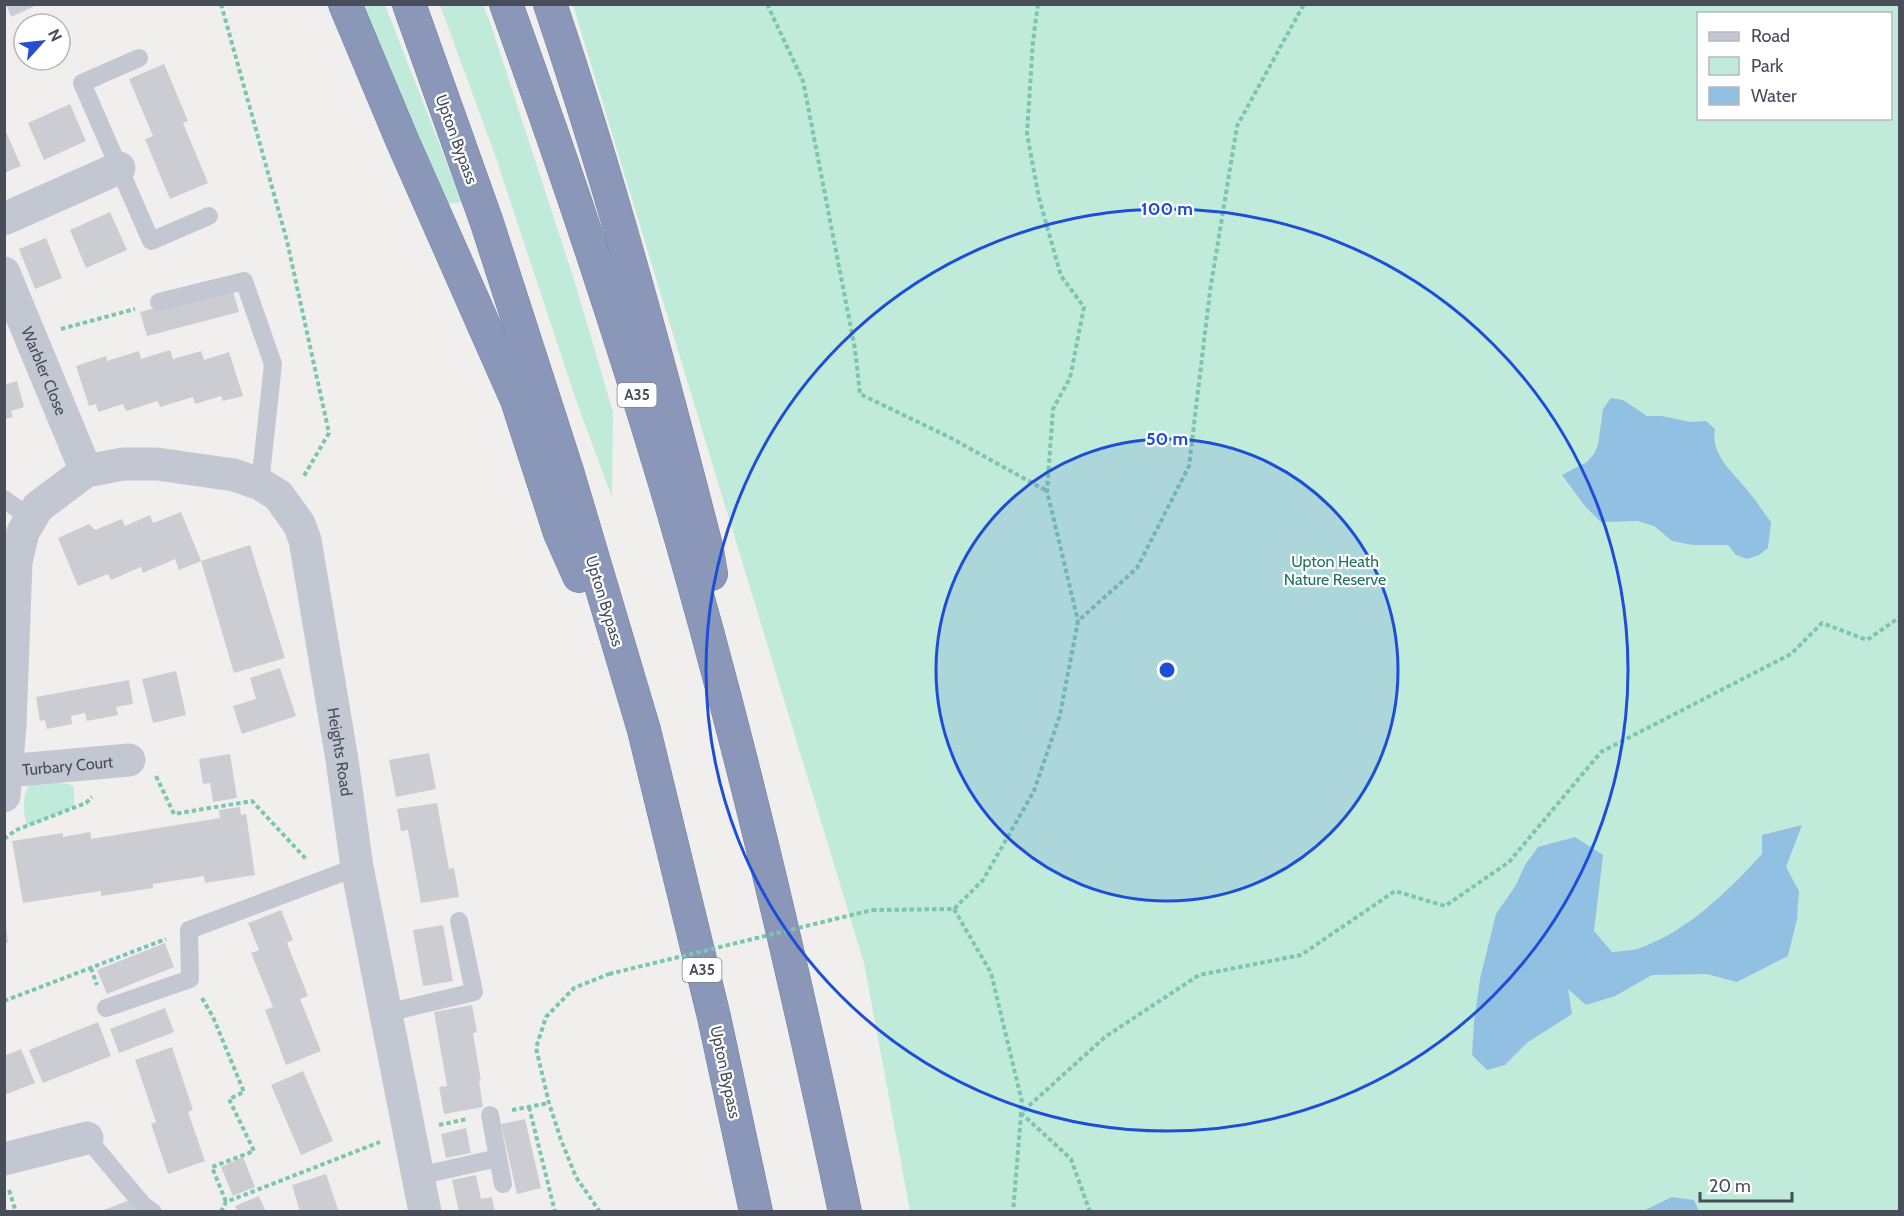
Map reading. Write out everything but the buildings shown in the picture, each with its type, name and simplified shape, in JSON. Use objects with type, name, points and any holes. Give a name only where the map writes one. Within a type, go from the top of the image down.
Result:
[{"type":"highway","name":"A35","points":[[345,4],[402,140],[517,400],[561,533],[644,730]]},
{"type":"highway","name":"Upton Bypass","points":[[409,4],[487,223],[567,471],[644,730],[714,1017],[756,1212]]},
{"type":"highway","name":"A35","points":[[506,4],[584,226],[665,484],[748,792],[799,1004],[845,1212]]},
{"type":"highway","name":"A35","points":[[550,4],[656,351],[707,550],[748,792]]},
{"type":"street","points":[[4,219],[119,168]]},
{"type":"street","name":"Warbler Close","points":[[4,273],[86,471]]},
{"type":"street","name":"Heights Road","points":[[86,471],[123,464],[157,465],[234,474],[260,484],[278,495],[300,524],[305,540],[342,760],[357,867],[425,1212]]},
{"type":"street","points":[[5,783],[10,725],[16,562],[23,532],[17,508],[38,507],[86,471]]},
{"type":"street","name":"Turbary Court","points":[[5,783],[129,760]]},
{"type":"street","points":[[6,1174],[87,1138]]},
{"type":"lane","points":[[138,58],[82,83],[151,241],[209,216]]},
{"type":"lane","points":[[159,302],[244,281],[273,364],[260,484]]},
{"type":"lane","points":[[106,1008],[190,979],[189,930],[357,867]]},
{"type":"lane","points":[[386,1013],[474,992],[459,921]]},
{"type":"lane","points":[[490,1114],[503,1184]]},
{"type":"lane","points":[[87,1138],[142,1205],[153,1212]]},
{"type":"lane","points":[[418,1176],[498,1158]]},
{"type":"path","points":[[221,4],[287,241],[329,433],[314,461]]},
{"type":"path","points":[[767,4],[803,81],[855,349],[860,394],[949,437],[1047,491]]},
{"type":"path","points":[[600,1212],[576,1177],[549,1103],[536,1048],[546,1017],[574,988],[609,974],[872,910],[954,909],[983,880],[1034,791],[1060,715],[1078,621],[1047,491],[1053,409],[1070,378],[1084,307],[1061,276],[1039,198],[1027,134],[1033,41],[1038,4]]},
{"type":"path","points":[[1078,621],[1137,568],[1189,466],[1210,291],[1237,126],[1304,4]]},
{"type":"path","points":[[31,337],[159,302]]},
{"type":"path","points":[[1021,1113],[1105,1036],[1199,975],[1301,955],[1395,891],[1445,906],[1509,862],[1601,752],[1791,654],[1822,623],[1867,640],[1899,617]]},
{"type":"path","points":[[129,760],[157,776],[174,814],[252,801],[324,879]]},
{"type":"path","points":[[4,839],[16,830],[86,802],[94,794]]},
{"type":"path","points":[[954,909],[991,973],[1022,1102],[1013,1212]]},
{"type":"path","points":[[4,1001],[189,930]]},
{"type":"path","points":[[190,979],[213,1017],[244,1092],[229,1099],[254,1151],[212,1167],[226,1202]]},
{"type":"path","points":[[536,1106],[549,1103]]},
{"type":"path","points":[[529,1107],[555,1212]]},
{"type":"path","points":[[1021,1113],[1071,1159],[1090,1212]]},
{"type":"path","points":[[221,1212],[226,1202],[410,1130]]},
{"type":"path","points":[[6,1174],[15,1212]]},
{"type":"green space","points":[[362,5],[385,5],[462,202],[448,204]]},
{"type":"green space","points":[[440,5],[483,5],[491,25],[576,286],[613,412],[612,497],[577,403],[495,155]]},
{"type":"green space","name":"Upton Heath Nature Reserve","points":[[573,5],[1899,5],[1899,1211],[910,1211],[864,963]]},
{"type":"green space","points":[[40,781],[69,784],[74,787],[74,807],[27,826],[24,810],[26,792],[31,784]]},
{"type":"water","points":[[1611,398],[1623,400],[1647,416],[1661,416],[1691,422],[1706,421],[1715,429],[1716,447],[1724,463],[1771,522],[1768,548],[1759,555],[1747,559],[1736,555],[1728,545],[1693,545],[1672,541],[1654,526],[1637,521],[1601,522],[1585,506],[1562,475],[1587,462],[1594,454],[1598,445],[1603,409]]},
{"type":"water","points":[[1802,825],[1786,867],[1799,891],[1797,919],[1788,956],[1737,982],[1707,974],[1652,975],[1615,996],[1586,1005],[1568,989],[1572,1014],[1528,1042],[1505,1065],[1487,1070],[1472,1055],[1480,979],[1496,914],[1538,847],[1575,837],[1603,855],[1594,931],[1612,952],[1640,948],[1658,941],[1691,921],[1721,896],[1762,854],[1762,835]]},
{"type":"water","points":[[1672,1197],[1694,1200],[1699,1211],[1643,1211]]}]
